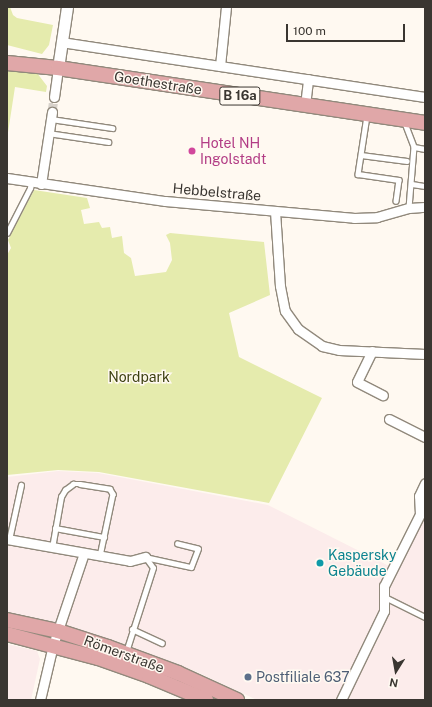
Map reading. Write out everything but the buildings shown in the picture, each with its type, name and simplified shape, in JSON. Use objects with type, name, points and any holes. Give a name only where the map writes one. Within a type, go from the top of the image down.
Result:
[{"type":"main road","name":"B 16a","points":[[7,55],[43,62],[58,68]]},
{"type":"main road","name":"B 16a","points":[[7,63],[58,68]]},
{"type":"main road","name":"Goethestraße","points":[[58,68],[425,123]]},
{"type":"main road","name":"Römerstraße","points":[[7,620],[58,631],[126,654],[178,673],[237,700]]},
{"type":"main road","name":"Römerstraße","points":[[7,634],[98,658],[149,676],[206,700]]},
{"type":"street","points":[[54,97],[67,7]]},
{"type":"street","points":[[220,66],[226,7]]},
{"type":"street","name":"Goethestraße","points":[[61,42],[425,97]]},
{"type":"street","points":[[305,105],[308,79]]},
{"type":"street","points":[[36,183],[51,115]]},
{"type":"street","name":"Hebbelstraße","points":[[7,178],[173,202],[354,218],[377,217],[409,208],[425,206]]},
{"type":"street","points":[[275,211],[280,286],[285,311],[298,329],[322,346],[339,350],[425,354]]},
{"type":"street","points":[[372,351],[357,382],[384,395]]},
{"type":"street","points":[[389,420],[425,437]]},
{"type":"street","points":[[340,700],[384,611],[384,586],[423,511],[419,496],[425,483]]},
{"type":"street","points":[[8,540],[130,561],[145,557]]},
{"type":"street","points":[[40,700],[53,645],[84,553]]},
{"type":"lane","points":[[367,114],[358,174],[399,180],[396,202]]},
{"type":"lane","points":[[51,115],[112,128]]},
{"type":"lane","points":[[403,120],[414,147],[409,208]]},
{"type":"lane","points":[[48,133],[108,142]]},
{"type":"lane","points":[[414,147],[425,149]]},
{"type":"lane","points":[[361,155],[407,162]]},
{"type":"lane","points":[[7,233],[30,188],[36,183]]},
{"type":"lane","points":[[412,184],[425,186]]},
{"type":"lane","points":[[52,548],[61,497],[65,490],[73,484],[110,489],[113,494],[100,556]]},
{"type":"lane","points":[[8,540],[21,485]]},
{"type":"lane","points":[[55,528],[104,537]]},
{"type":"lane","points":[[145,557],[191,567],[198,549],[178,544]]},
{"type":"lane","points":[[126,654],[132,629],[153,568],[145,557]]},
{"type":"lane","points":[[385,597],[425,617]]},
{"type":"lane","points":[[132,629],[162,643]]},
{"type":"shaded area","points":[[58,471],[98,473],[268,505],[397,570],[425,518],[425,700],[257,700],[197,672],[130,646],[7,614],[7,477]]},
{"type":"shaded area","points":[[7,644],[37,651],[40,659],[31,700],[7,700]]},
{"type":"green space","points":[[7,7],[10,7],[13,15],[17,18],[53,25],[49,45],[42,54],[7,45]]},
{"type":"green space","points":[[7,69],[37,73],[47,86],[46,92],[15,87],[7,139]]},
{"type":"green space","name":"Nordpark","points":[[34,190],[87,198],[90,208],[81,210],[84,224],[99,222],[102,228],[110,227],[112,238],[122,236],[124,253],[131,258],[135,276],[166,272],[172,260],[170,243],[166,235],[170,233],[264,242],[270,295],[229,313],[239,357],[322,398],[269,503],[99,472],[58,470],[7,475],[7,255],[11,248],[8,240]]},
{"type":"tunnel","points":[[52,112],[54,97]]},
{"type":"place","name":"Hotel NH Ingolstadt","points":[[192,151]]},
{"type":"place","name":"Kaspersky Gebäude","points":[[320,563]]},
{"type":"place","name":"Postfiliale 637","points":[[248,677]]}]
